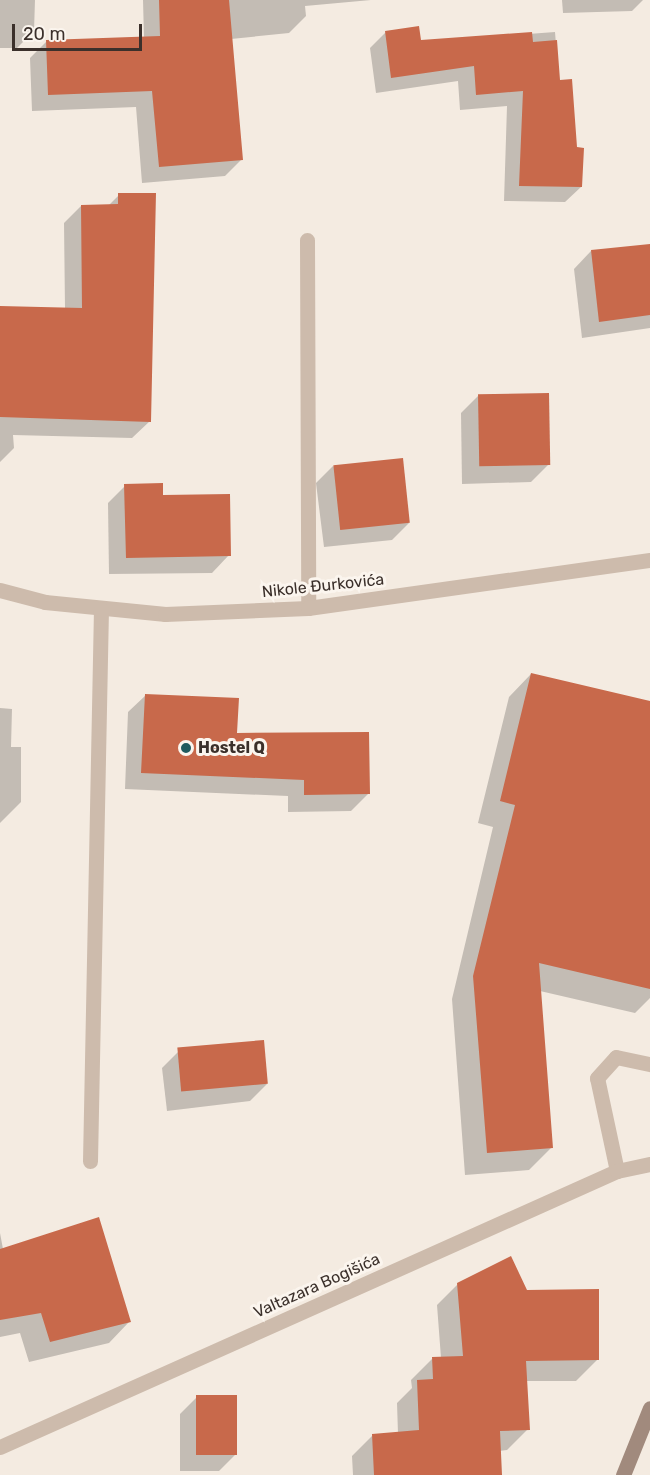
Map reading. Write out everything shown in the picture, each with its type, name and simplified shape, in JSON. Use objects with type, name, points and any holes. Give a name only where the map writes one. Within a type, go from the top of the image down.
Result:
[{"type":"street","points":[[307,240],[308,609]]},
{"type":"street","name":"Nikole Đurkovića","points":[[0,590],[101,609],[165,614],[308,609],[650,560]]},
{"type":"street","points":[[90,1161],[101,609]]},
{"type":"street","points":[[617,1172],[597,1078],[616,1057],[650,1064]]},
{"type":"street","name":"Valtazara Bogišića","points":[[0,1447],[617,1172],[650,1164]]},
{"type":"street","points":[[623,1475],[650,1408]]},
{"type":"building","points":[[159,0],[229,0],[243,160],[159,167],[152,91],[48,95],[46,40],[160,36]]},
{"type":"building","points":[[419,26],[421,40],[532,32],[533,42],[557,40],[560,80],[572,79],[577,147],[584,148],[582,187],[519,186],[523,91],[476,95],[474,66],[391,78],[385,31]]},
{"type":"building","points":[[118,193],[156,193],[151,422],[0,417],[0,306],[82,308],[81,205],[118,204]]},
{"type":"building","points":[[650,244],[650,315],[599,322],[591,250]]},
{"type":"building","points":[[549,393],[550,465],[479,466],[478,394]]},
{"type":"building","points":[[403,458],[410,523],[340,530],[333,465]]},
{"type":"building","points":[[163,483],[163,495],[230,494],[231,556],[126,558],[124,484]]},
{"type":"building","points":[[531,673],[650,701],[650,989],[539,963],[553,1148],[487,1153],[473,976],[515,805],[500,801]]},
{"type":"building","points":[[145,694],[239,698],[237,733],[369,732],[370,794],[304,795],[304,780],[141,773]]},
{"type":"building","points":[[264,1040],[268,1084],[181,1091],[177,1048]]},
{"type":"building","points":[[99,1217],[131,1322],[50,1342],[41,1313],[0,1320],[0,1249]]},
{"type":"building","points":[[511,1256],[527,1290],[599,1289],[599,1360],[526,1361],[530,1430],[500,1431],[502,1475],[374,1475],[372,1434],[419,1430],[417,1380],[433,1379],[432,1357],[463,1356],[457,1283]]},
{"type":"building","points":[[196,1395],[237,1395],[237,1455],[196,1455]]},
{"type":"place","name":"Hostel Q","points":[[186,748]]}]
